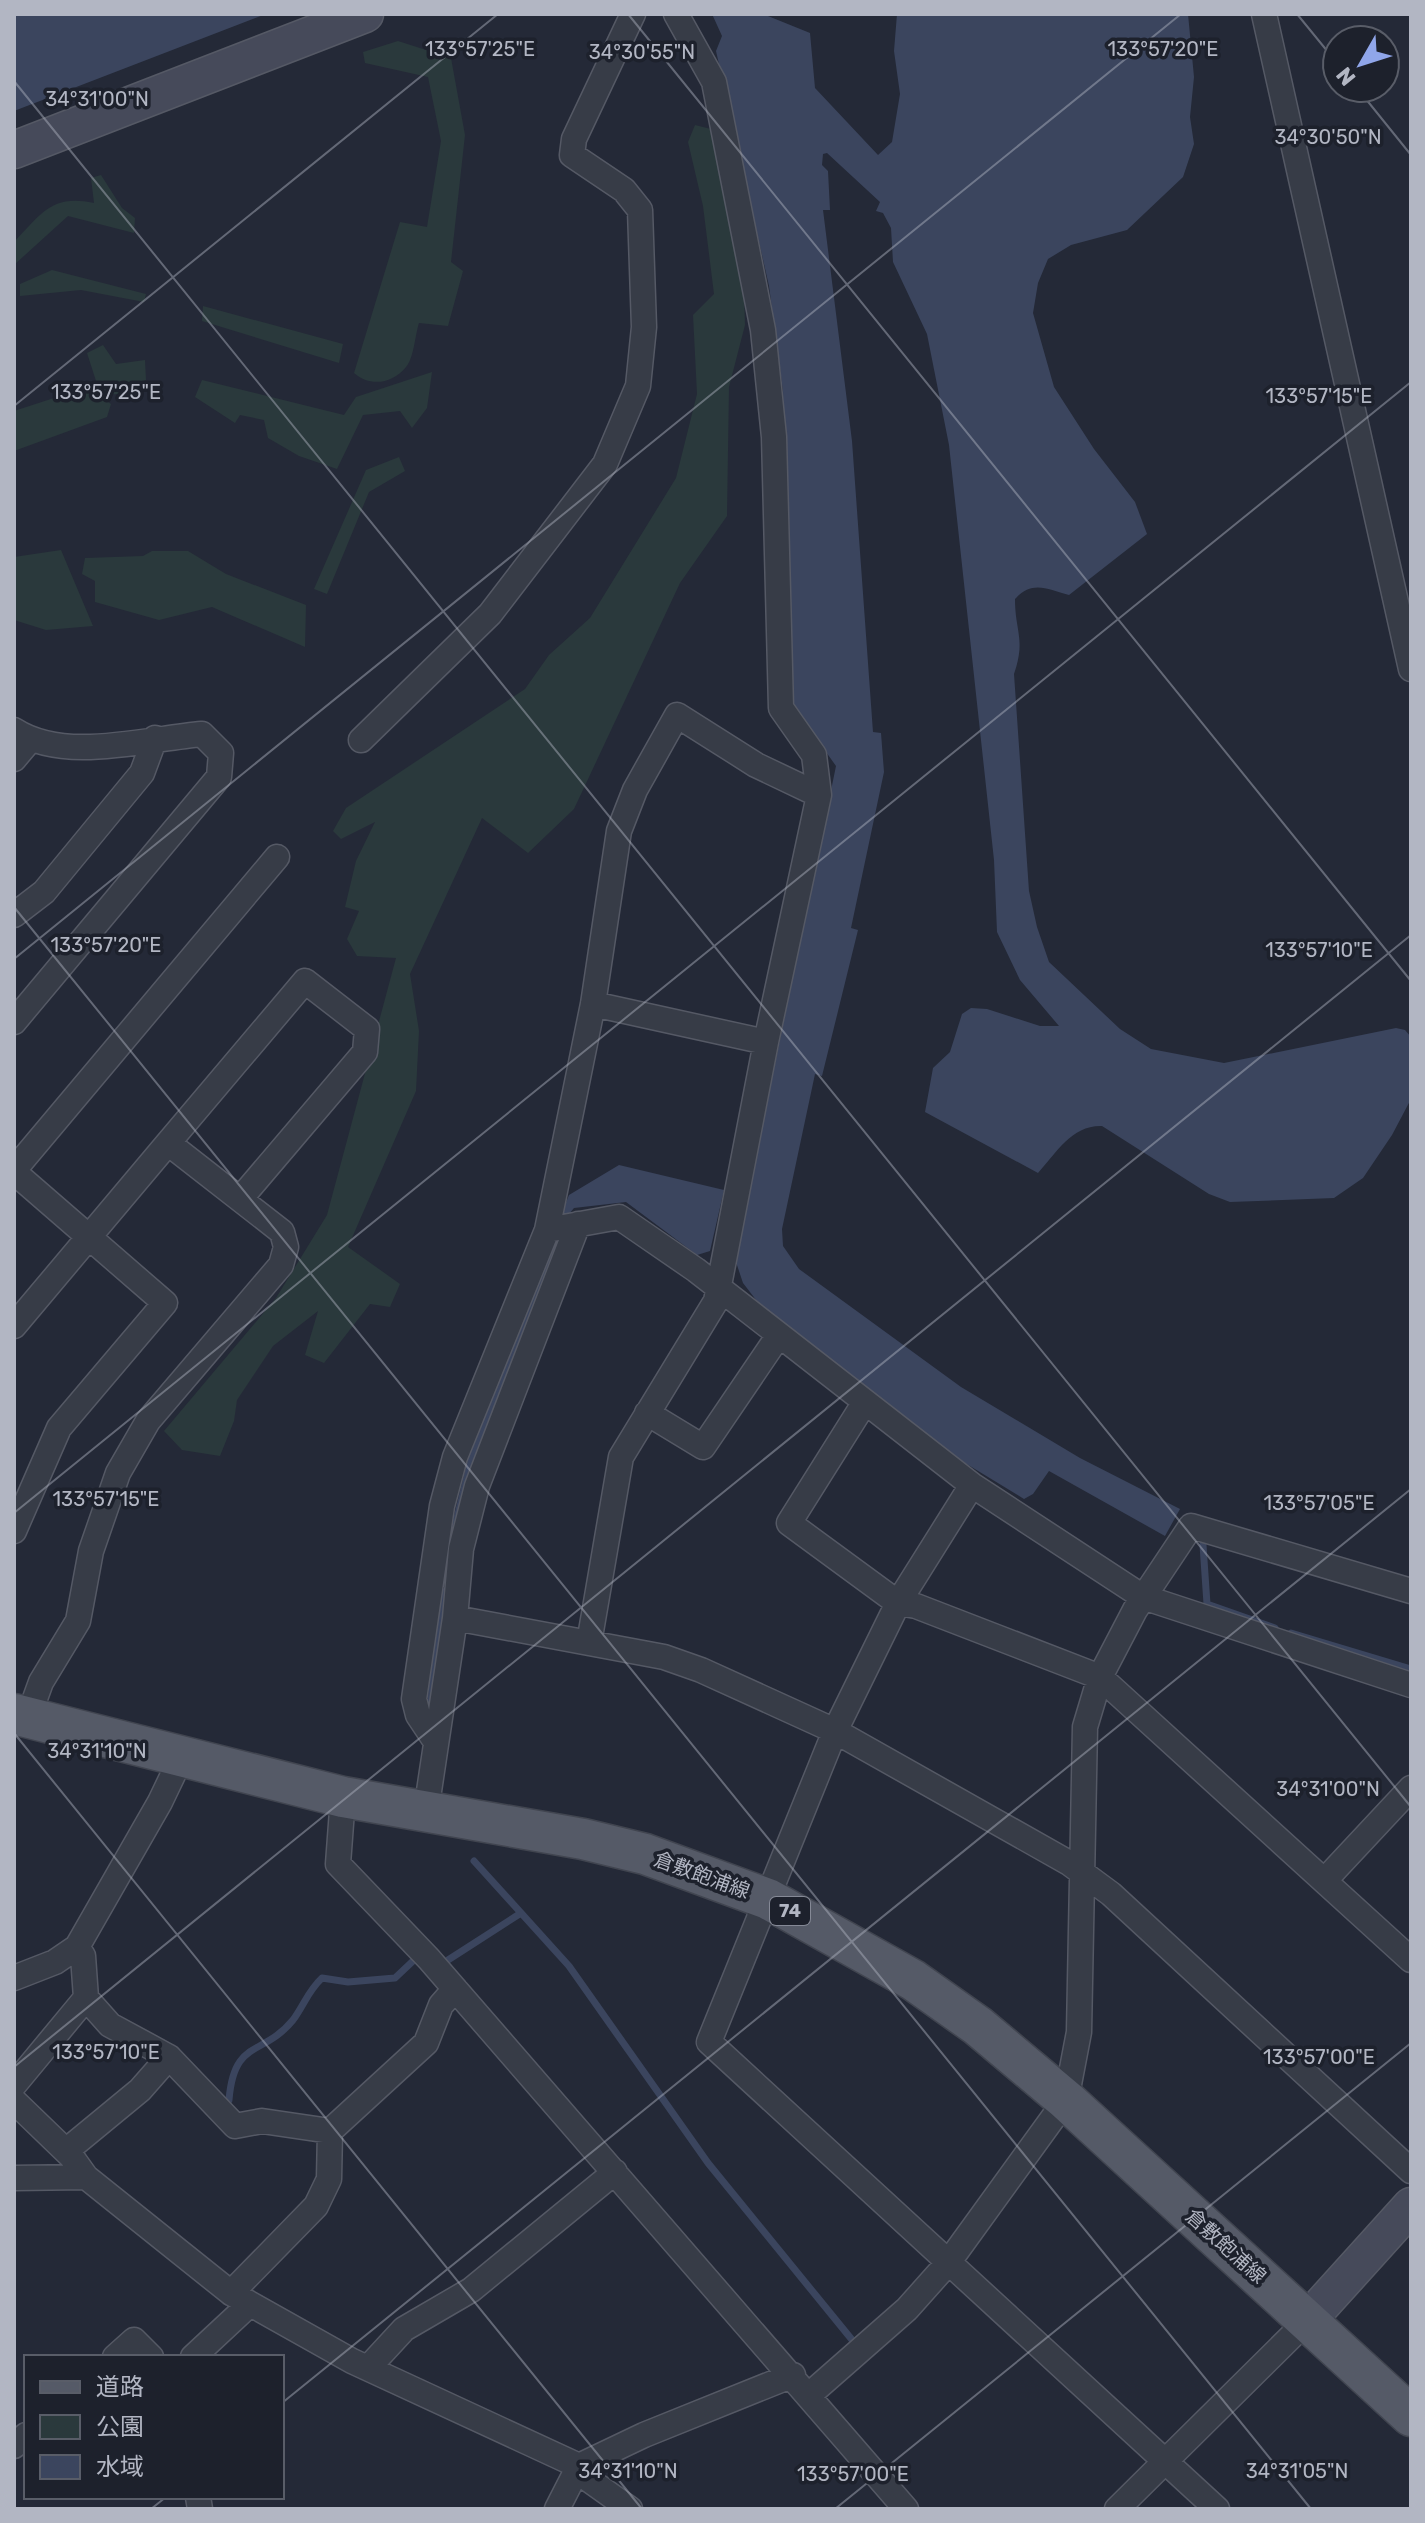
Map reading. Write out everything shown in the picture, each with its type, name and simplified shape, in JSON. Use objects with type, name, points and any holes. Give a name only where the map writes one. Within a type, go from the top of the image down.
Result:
[{"type":"main road","name":"倉敷飽浦線","points":[[21,1716],[343,1797],[645,1854],[768,1899],[913,1980],[978,2026],[1066,2100],[1411,2416]]},
{"type":"street","points":[[14,150],[365,14]]},
{"type":"street","points":[[361,740],[490,614],[605,464],[638,386],[644,327],[640,210],[624,190],[572,155],[574,139],[633,14]]},
{"type":"street","points":[[589,1643],[621,1457],[716,1301],[766,1042],[819,795],[814,755],[781,708],[774,437],[763,330],[714,82],[676,14]]},
{"type":"street","points":[[1264,14],[1411,669]]},
{"type":"street","points":[[426,1811],[455,1618],[461,1549],[477,1486],[563,1227],[619,831],[635,790],[677,715],[756,765],[819,795]]},
{"type":"street","points":[[14,759],[22,735],[81,747],[202,734],[221,753],[219,777],[14,1022]]},
{"type":"street","points":[[14,915],[44,892],[142,773],[155,738]]},
{"type":"street","points":[[14,1531],[59,1428],[165,1303],[14,1171],[277,857]]},
{"type":"street","points":[[14,1326],[305,981],[367,1029],[365,1052],[240,1199]]},
{"type":"street","points":[[593,1004],[766,1042]]},
{"type":"street","points":[[21,1716],[78,1621],[91,1551],[118,1473],[148,1421],[285,1256],[282,1232],[168,1143]]},
{"type":"street","points":[[563,1227],[619,1217],[719,1288],[972,1485],[1143,1597],[1411,1685]]},
{"type":"street","points":[[436,1742],[418,1715],[414,1699],[442,1506],[455,1457],[563,1227]]},
{"type":"street","points":[[647,1413],[703,1447],[779,1335]]},
{"type":"street","points":[[865,1402],[789,1523],[898,1603],[916,1606],[1100,1677],[1411,1960]]},
{"type":"street","points":[[972,1485],[898,1603],[835,1731],[709,2042],[1217,2509]]},
{"type":"street","points":[[809,2395],[907,2309],[948,2263],[1066,2100],[1079,2032],[1085,1727],[1100,1677],[1143,1597],[1184,1534],[1411,1591]]},
{"type":"street","points":[[455,1618],[681,1661],[835,1731],[1084,1874],[1111,1894],[1411,2171]]},
{"type":"street","points":[[14,1978],[55,1962],[77,1947],[160,1802],[182,1756]]},
{"type":"street","points":[[1325,1880],[1411,1788]]},
{"type":"street","points":[[343,1797],[338,1864],[455,1989],[793,2375],[906,2509]]},
{"type":"street","points":[[77,1947],[83,1956],[86,1998],[110,2025],[169,2057],[235,2126],[262,2121],[330,2131]]},
{"type":"street","points":[[195,2355],[316,2206],[329,2179],[330,2131],[426,2043],[441,2005],[455,1989]]},
{"type":"street","points":[[14,2085],[86,1998]]},
{"type":"street","points":[[66,2151],[140,2090],[169,2057]]},
{"type":"street","points":[[14,2101],[66,2151],[86,2177],[240,2298],[368,2368],[579,2466],[585,2477],[630,2509]]},
{"type":"street","points":[[368,2368],[404,2329],[471,2290],[615,2172]]},
{"type":"street","points":[[14,2178],[86,2177]]},
{"type":"street","points":[[1117,2509],[1308,2320],[1411,2206]]},
{"type":"street","points":[[117,2355],[134,2340],[149,2355]]},
{"type":"street","points":[[557,2509],[579,2466],[644,2435],[793,2375]]},
{"type":"green space","points":[[398,41],[451,58],[465,135],[451,262],[463,271],[448,326],[419,323],[413,352],[406,367],[388,380],[374,382],[354,373],[400,222],[427,227],[441,141],[428,77],[365,63],[363,52]]},
{"type":"green space","points":[[695,125],[711,129],[744,293],[745,325],[729,387],[727,516],[680,583],[574,809],[528,853],[482,818],[410,974],[419,1031],[416,1091],[348,1247],[400,1284],[390,1307],[370,1304],[324,1363],[305,1355],[318,1311],[273,1346],[237,1400],[234,1421],[220,1456],[182,1450],[164,1431],[276,1298],[327,1215],[396,958],[357,956],[347,939],[359,911],[345,907],[356,861],[375,822],[341,839],[333,831],[346,808],[525,689],[549,655],[590,618],[676,478],[697,394],[693,315],[714,294],[703,206],[688,142]]},
{"type":"green space","points":[[101,175],[122,208],[135,218],[134,233],[68,216],[14,265],[14,242],[32,222],[58,204],[68,201],[94,203],[91,178]]},
{"type":"green space","points":[[52,270],[146,294],[144,302],[81,290],[20,296],[20,284]]},
{"type":"green space","points":[[203,306],[343,344],[339,363],[202,321]]},
{"type":"green space","points":[[103,345],[116,364],[145,360],[146,380],[120,394],[98,395],[111,404],[107,417],[14,451],[14,411],[97,384],[87,353]]},
{"type":"green space","points":[[432,372],[427,408],[412,428],[400,411],[363,415],[337,469],[299,456],[268,438],[264,420],[240,415],[235,423],[195,397],[202,380],[344,415],[356,397]]},
{"type":"green space","points":[[399,457],[405,471],[369,492],[327,594],[314,589],[366,470]]},
{"type":"green space","points":[[61,550],[93,626],[46,630],[14,620],[14,557]]},
{"type":"green space","points":[[152,551],[188,551],[226,574],[306,605],[305,647],[212,607],[159,620],[95,602],[95,581],[82,574],[85,558],[143,556]]},
{"type":"water","points":[[14,14],[266,14],[14,111]]},
{"type":"water","points":[[712,14],[763,14],[810,33],[815,88],[878,155],[892,142],[900,94],[894,51],[897,14],[1188,14],[1194,77],[1190,117],[1194,144],[1183,177],[1127,230],[1071,245],[1048,259],[1038,283],[1033,313],[1054,387],[1094,449],[1135,502],[1147,534],[1069,595],[1034,588],[1015,599],[1020,644],[1014,674],[1029,891],[1049,962],[1120,1029],[1151,1049],[1224,1063],[1396,1028],[1405,1030],[1411,1037],[1411,1099],[1392,1135],[1363,1178],[1334,1198],[1230,1202],[1209,1194],[1102,1126],[1091,1127],[1074,1135],[1038,1173],[925,1112],[933,1068],[950,1052],[962,1014],[971,1008],[987,1009],[1040,1026],[1059,1026],[1020,980],[997,932],[994,860],[949,445],[927,334],[893,262],[891,228],[883,213],[876,211],[880,202],[827,153],[823,154],[822,165],[828,171],[830,210],[823,210],[852,441],[873,732],[881,733],[884,772],[851,928],[858,930],[822,1076],[815,1074],[782,1229],[783,1246],[799,1269],[961,1387],[1080,1458],[1180,1509],[1165,1536],[1049,1471],[1033,1494],[1024,1499],[965,1463],[760,1305],[743,1283],[735,1259],[836,766],[789,700],[783,391],[769,286],[716,51],[722,36]]},
{"type":"water","points":[[619,1165],[724,1190],[710,1251],[697,1255],[626,1202],[574,1208],[568,1215],[562,1212],[569,1195]]},
{"type":"waterway","points":[[446,1563],[471,1461],[561,1231]]},
{"type":"waterway","points":[[1203,1545],[1207,1604],[1275,1628]]},
{"type":"waterway","points":[[431,1702],[441,1591]]},
{"type":"waterway","points":[[1291,1633],[1411,1669]]},
{"type":"waterway","points":[[474,1861],[569,1966],[708,2163],[853,2341]]},
{"type":"waterway","points":[[448,1960],[521,1913]]},
{"type":"waterway","points":[[229,2100],[232,2080],[244,2057],[282,2032],[322,1978],[348,1982],[395,1978],[413,1961]]}]
